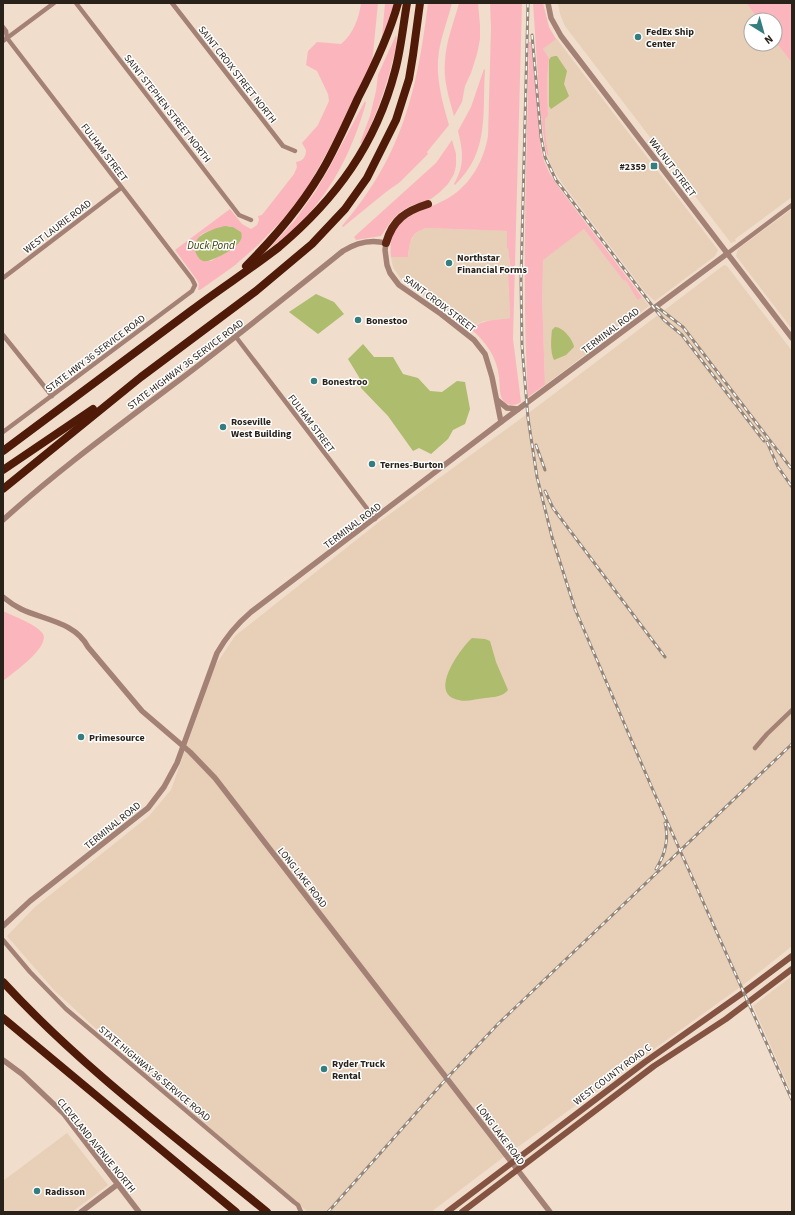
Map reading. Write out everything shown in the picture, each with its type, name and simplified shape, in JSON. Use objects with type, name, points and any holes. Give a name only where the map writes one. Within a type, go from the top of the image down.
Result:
[{"type":"highway","points":[[215,293],[276,235],[298,206],[326,163],[383,47],[398,3]]},
{"type":"highway","points":[[3,452],[215,293],[278,248],[302,227],[330,197],[354,166],[375,128],[390,92],[399,54],[407,3]]},
{"type":"highway","points":[[3,489],[141,377],[256,291],[312,244],[337,219],[356,196],[367,178],[387,141],[404,98],[414,55],[420,3]]},
{"type":"highway","points":[[386,243],[391,229],[400,218],[413,209],[428,204]]},
{"type":"highway","points":[[3,470],[141,377]]},
{"type":"highway","points":[[3,982],[37,1018],[91,1069],[267,1212]]},
{"type":"highway","points":[[3,1019],[236,1212]]},
{"type":"main road","name":"WEST COUNTY ROAD C","points":[[447,1212],[511,1162],[792,956]]},
{"type":"main road","name":"WEST COUNTY ROAD C","points":[[462,1212],[667,1057],[726,1019],[792,969]]},
{"type":"main road","points":[[662,1050],[667,1057]]},
{"type":"street","points":[[5,40],[54,3]]},
{"type":"street","name":"SAINT STEPHEN STREET NORTH","points":[[76,3],[239,215],[250,220]]},
{"type":"street","name":"SAINT CROIX STREET NORTH","points":[[172,3],[283,146],[295,151]]},
{"type":"street","name":"WALNUT STREET","points":[[548,3],[551,18],[561,36],[792,338]]},
{"type":"street","name":"FULHAM STREET","points":[[3,27],[6,31],[5,40],[195,285]]},
{"type":"street","name":"WEST LAURIE ROAD","points":[[3,278],[121,188]]},
{"type":"street","name":"TERMINAL ROAD","points":[[3,926],[30,901],[148,808],[171,776],[212,666],[223,642],[251,612],[501,422],[792,205]]},
{"type":"street","name":"STATE HIGHWAY 36 SERVICE ROAD","points":[[3,520],[29,496],[67,465],[236,338],[343,250],[364,242],[371,241],[386,243]]},
{"type":"street","name":"SAINT CROIX STREET","points":[[386,243],[385,250],[387,265],[390,273],[399,285],[442,314],[474,340],[485,354],[492,377],[501,422]]},
{"type":"street","name":"STATE HWY 36 SERVICE ROAD","points":[[3,432],[192,291],[195,285]]},
{"type":"street","points":[[3,335],[52,396]]},
{"type":"street","name":"FULHAM STREET","points":[[236,338],[375,519]]},
{"type":"street","points":[[496,400],[507,408],[519,409]]},
{"type":"street","name":"LONG LAKE ROAD","points":[[3,597],[22,609],[55,621],[76,632],[84,639],[88,647],[142,712],[183,746],[215,778],[550,1212]]},
{"type":"street","points":[[755,748],[792,710]]},
{"type":"street","name":"STATE HIGHWAY 36 SERVICE ROAD","points":[[3,940],[30,972],[66,1009],[298,1205],[301,1212]]},
{"type":"street","name":"CLEVELAND AVENUE NORTH","points":[[3,1060],[22,1074],[64,1114],[139,1212]]},
{"type":"street","points":[[81,1212],[118,1184]]},
{"type":"shaded area","points":[[361,3],[378,3],[372,64],[329,149],[307,188],[285,217],[258,245],[234,266],[198,290],[199,284],[197,280],[175,250],[230,209],[242,224],[251,229],[257,225],[259,220],[258,216],[262,215],[294,174],[297,167],[296,162],[301,161],[305,157],[306,150],[302,143],[318,125],[329,101],[328,94],[317,71],[306,65],[308,51],[317,42],[341,44],[352,31]],"holes":[[[229,226],[241,232],[236,246],[211,261],[199,258],[195,249],[202,234]]]},
{"type":"shaded area","points":[[385,3],[394,3],[382,37]]},
{"type":"shaded area","points":[[428,3],[452,3],[438,60],[440,88],[449,125],[427,152],[428,154],[400,182],[343,227],[342,226],[362,200],[379,174],[393,148],[403,122],[412,94],[418,66]]},
{"type":"shaded area","points":[[459,3],[478,3],[480,39],[471,73],[465,86],[462,102],[454,116],[447,88],[445,68],[450,32]]},
{"type":"shaded area","points":[[490,3],[522,3],[513,339],[521,402],[514,405],[509,405],[502,399],[498,370],[493,356],[486,345],[471,329],[480,323],[510,318],[508,273],[511,272],[507,248],[507,231],[427,228],[417,232],[412,238],[408,257],[391,257],[391,242],[394,231],[400,223],[418,212],[440,203],[457,192],[470,178],[480,162],[488,136],[491,28]]},
{"type":"shaded area","points":[[533,3],[543,3],[549,27],[556,39],[543,49],[549,58],[547,80],[548,116],[545,119],[546,140],[549,155],[547,155],[545,147],[540,109]]},
{"type":"shaded area","points":[[558,3],[746,3],[753,12],[743,12],[743,52],[783,51],[792,63],[792,197],[735,239],[736,241],[731,243],[565,26],[560,14]]},
{"type":"shaded area","points":[[746,3],[792,3],[792,63],[783,51],[783,12],[753,12]]},
{"type":"shaded area","points":[[396,35],[396,49],[386,84],[362,144],[360,143],[370,116],[378,75]]},
{"type":"shaded area","points":[[556,38],[718,250],[715,256],[655,301],[646,293],[562,183],[553,169],[547,155],[549,155],[546,140],[545,119],[548,116],[547,80],[549,58],[543,49]]},
{"type":"shaded area","points":[[529,42],[531,42],[541,149],[544,161],[550,174],[560,189],[642,297],[638,300],[625,280],[624,281],[584,229],[543,260],[542,292],[545,385],[528,397],[525,264]]},
{"type":"shaded area","points":[[484,69],[483,117],[479,145],[474,159],[466,172],[455,185],[454,184],[460,171],[462,158],[458,131],[471,107]]},
{"type":"shaded area","points":[[365,101],[366,103],[356,134],[342,164],[326,192],[316,206],[292,231],[268,250],[295,220],[315,192]]},
{"type":"shaded area","points":[[452,140],[456,154],[456,166],[454,174],[448,184],[431,199],[410,206],[400,212],[392,220],[381,236],[356,240],[354,237],[436,163]]},
{"type":"shaded area","points":[[792,209],[792,329],[736,256],[738,249]]},
{"type":"shaded area","points":[[427,228],[507,231],[507,247],[511,273],[508,273],[510,318],[484,321],[471,329],[403,281],[393,267],[391,257],[408,257],[410,243],[414,235],[420,230]]},
{"type":"shaded area","points":[[584,229],[639,299],[642,297],[649,306],[545,385],[542,260]]},
{"type":"shaded area","points":[[724,265],[727,266],[792,351],[792,946],[743,985],[501,1159],[431,1212],[308,1212],[119,1050],[54,990],[7,936],[35,907],[149,816],[171,790],[215,666],[235,636],[379,522],[538,406]]},
{"type":"shaded area","points":[[3,611],[36,627],[43,634],[44,639],[36,652],[22,666],[3,681]]},
{"type":"shaded area","points":[[792,976],[792,1094],[753,1006]]},
{"type":"shaded area","points":[[67,1133],[108,1185],[72,1212],[3,1212],[3,1181]]},
{"type":"water","points":[[557,56],[567,71],[564,84],[569,96],[551,109],[549,106],[549,60],[551,57]]},
{"type":"water","name":"Duck Pond","points":[[225,226],[233,227],[241,232],[242,237],[238,244],[223,255],[211,260],[201,260],[195,251],[196,241],[209,231]]},
{"type":"water","points":[[316,294],[334,302],[344,314],[318,334],[289,312]]},
{"type":"water","points":[[555,327],[561,329],[567,334],[574,347],[566,355],[554,360],[551,341],[552,330]]},
{"type":"water","points":[[363,344],[374,357],[393,357],[403,374],[418,378],[430,391],[442,392],[457,381],[465,382],[470,409],[465,424],[453,430],[448,439],[431,454],[419,448],[413,451],[388,416],[361,388],[359,377],[348,359]]},
{"type":"water","points":[[472,638],[490,641],[496,662],[508,690],[503,694],[494,697],[466,701],[455,699],[448,694],[446,678],[455,659]]},
{"type":"railway","points":[[528,3],[521,280],[522,346],[528,418],[537,477],[552,537],[575,609],[652,788],[792,1100]]},
{"type":"railway","points":[[532,35],[541,137],[545,157],[556,180],[654,308],[664,320],[682,335],[764,441]]},
{"type":"railway","points":[[656,306],[683,327],[791,468]]},
{"type":"railway","points":[[767,442],[778,467],[792,487]]},
{"type":"railway","points":[[536,445],[545,470]]},
{"type":"railway","points":[[545,491],[553,508],[665,657]]},
{"type":"railway","points":[[328,1212],[447,1078],[498,1024],[792,744]]},
{"type":"railway","points":[[656,869],[662,858],[665,847],[667,835],[665,823]]},
{"type":"place","name":"FedEx Ship Center","points":[[638,37]]},
{"type":"place","name":"#2359","points":[[654,166]]},
{"type":"place","name":"Northstar Financial Forms","points":[[449,263]]},
{"type":"place","name":"Bonestoo","points":[[358,320]]},
{"type":"place","name":"Bonestroo","points":[[314,381]]},
{"type":"place","name":"Roseville West Building","points":[[223,427]]},
{"type":"place","name":"Ternes-Burton","points":[[372,464]]},
{"type":"place","name":"Primesource","points":[[81,737]]},
{"type":"place","name":"Ryder Truck Rental","points":[[324,1069]]},
{"type":"place","name":"Radisson","points":[[37,1191]]}]
